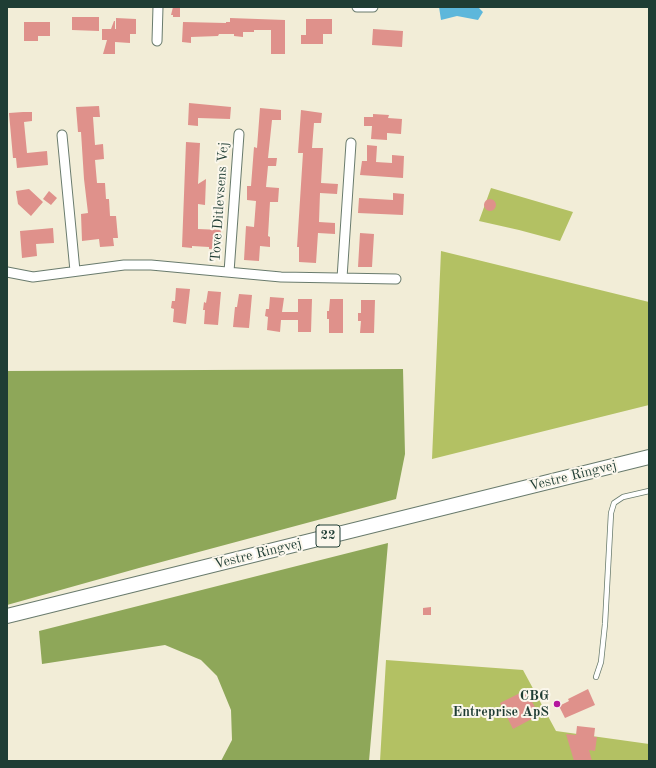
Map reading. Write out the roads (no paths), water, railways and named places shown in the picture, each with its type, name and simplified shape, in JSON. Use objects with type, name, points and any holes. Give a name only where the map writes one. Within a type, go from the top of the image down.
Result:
[{"type":"main road","name":"Vestre Ringvej","points":[[7,616],[649,457]]},
{"type":"street","points":[[158,7],[158,41]]},
{"type":"street","points":[[357,7],[373,7]]},
{"type":"street","name":"Tove Ditlevsens Vej","points":[[229,272],[239,134]]},
{"type":"street","points":[[62,135],[75,271]]},
{"type":"street","points":[[342,278],[352,143]]},
{"type":"street","name":"Tove Ditlevsens Vej","points":[[7,272],[33,277],[124,265],[151,264],[281,277],[396,279]]},
{"type":"lane","points":[[596,677],[600,662],[605,624],[611,513],[614,503],[623,497],[649,491]]},
{"type":"water","points":[[439,7],[478,7],[483,12],[478,20],[457,16],[441,20]]},
{"type":"place","name":"CBG Entreprise ApS","points":[[557,704]]}]
